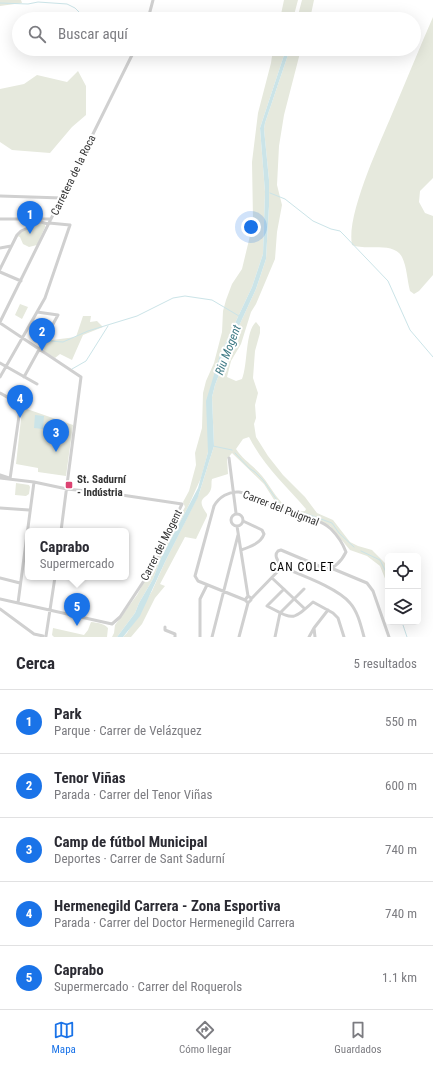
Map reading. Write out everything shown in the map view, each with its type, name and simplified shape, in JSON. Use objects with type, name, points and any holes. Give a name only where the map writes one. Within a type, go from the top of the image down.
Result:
[{"type":"street","points":[[150,12],[153,0]]},
{"type":"street","name":"Carretera de la Roca","points":[[0,322],[132,56]]},
{"type":"street","points":[[0,196],[62,198]]},
{"type":"street","points":[[0,219],[51,219]]},
{"type":"street","points":[[36,219],[37,223]]},
{"type":"street","points":[[0,377],[45,298],[70,225],[49,224],[44,222],[37,223],[21,231],[11,246],[0,271],[21,281]]},
{"type":"street","points":[[0,248],[11,246]]},
{"type":"street","points":[[24,377],[58,315],[37,312]]},
{"type":"street","points":[[0,322],[22,339],[81,378],[62,528]]},
{"type":"street","points":[[0,363],[36,384]]},
{"type":"street","points":[[0,393],[19,406],[20,409],[10,479]]},
{"type":"street","points":[[229,458],[236,513]]},
{"type":"street","points":[[0,475],[10,479]]},
{"type":"street","points":[[0,478],[34,482],[68,489]]},
{"type":"street","points":[[28,528],[34,482]]},
{"type":"street","name":"Carrer del Mogent","points":[[50,610],[112,624],[120,617],[153,567],[182,504],[68,489]]},
{"type":"street","name":"Carrer del Puigmal","points":[[245,600],[198,581],[195,576],[214,506],[217,500],[223,496],[240,492],[290,514],[310,518],[330,528],[344,545],[346,552],[344,556],[331,568]]},
{"type":"street","points":[[0,508],[30,510]]},
{"type":"street","points":[[236,513],[241,515],[243,521],[262,530],[264,534],[256,544],[241,550]]},
{"type":"street","points":[[236,513],[233,514],[230,519],[232,523],[237,526]]},
{"type":"street","points":[[237,526],[243,521]]},
{"type":"street","points":[[237,526],[251,601],[248,603],[239,637]]},
{"type":"street","points":[[212,637],[238,535]]},
{"type":"street","points":[[18,603],[25,546]]},
{"type":"street","points":[[364,637],[358,616],[350,603],[338,593],[282,567],[276,553],[281,550],[326,569],[331,568],[368,583],[373,590],[389,637]]},
{"type":"street","points":[[248,603],[245,600],[272,578],[282,567]]},
{"type":"street","points":[[0,578],[20,583]]},
{"type":"street","points":[[272,578],[305,609]]},
{"type":"street","points":[[0,609],[35,635],[45,637],[55,580]]},
{"type":"street","points":[[200,637],[200,599],[207,585]]},
{"type":"street","points":[[284,589],[267,606],[292,617],[297,616],[313,602],[334,613],[338,618],[344,637]]},
{"type":"street","points":[[275,637],[280,613],[304,589]]},
{"type":"street","points":[[0,599],[50,610]]},
{"type":"street","points":[[309,637],[328,610]]},
{"type":"street","points":[[165,627],[165,630],[175,634],[175,637]]},
{"type":"street","points":[[314,628],[315,637]]},
{"type":"shaded area","points":[[0,0],[21,0],[22,3],[0,6]]},
{"type":"shaded area","points":[[284,0],[298,0],[295,12],[281,12]]},
{"type":"shaded area","points":[[302,0],[314,0],[311,12],[299,12]]},
{"type":"shaded area","points":[[433,17],[433,178],[420,191],[419,202],[425,213],[433,216],[433,275],[419,291],[414,294],[410,291],[405,265],[398,252],[393,249],[358,247],[352,245],[352,232],[354,216],[365,179],[416,56],[421,56],[421,45]]},
{"type":"shaded area","points":[[272,56],[284,56],[260,128],[265,192],[263,254],[252,287],[220,355],[213,382],[208,431],[208,452],[201,478],[188,507],[161,558],[153,579],[135,613],[117,637],[112,637],[115,625],[137,595],[185,507],[183,502],[189,491],[196,465],[195,453],[202,428],[203,393],[206,381],[214,363],[222,332],[223,311],[226,300],[232,284],[242,269],[249,240],[253,219],[252,162],[258,113]]},
{"type":"shaded area","points":[[288,56],[299,56],[284,115],[279,146],[277,185],[282,205],[277,232],[275,259],[256,304],[251,312],[241,344],[231,361],[227,377],[236,381],[242,379],[248,340],[252,326],[256,322],[260,327],[260,333],[255,351],[253,378],[258,393],[255,405],[256,418],[254,424],[256,437],[268,456],[283,475],[305,497],[317,513],[333,520],[350,542],[372,550],[385,563],[385,578],[380,566],[367,556],[350,550],[330,526],[307,515],[285,511],[278,506],[264,484],[232,453],[227,459],[228,474],[212,479],[211,488],[202,501],[203,508],[207,516],[196,539],[185,537],[160,584],[165,586],[155,598],[142,624],[131,637],[123,637],[127,633],[152,591],[199,494],[214,446],[212,397],[215,385],[232,341],[256,289],[266,259],[269,180],[264,129],[265,123]],"holes":[[[249,437],[261,457],[306,509],[305,511],[290,509],[279,500],[262,476],[236,449],[243,439]]]},
{"type":"shaded area","points":[[78,71],[86,86],[86,115],[72,127],[50,153],[12,150],[0,142],[0,89],[24,84],[37,75],[67,82]]},
{"type":"shaded area","points":[[43,223],[45,224],[45,227],[37,245],[29,247],[23,244],[20,237],[17,236],[20,232]]},
{"type":"shaded area","points":[[20,304],[28,307],[22,319],[15,315]]},
{"type":"shaded area","points":[[83,316],[91,316],[90,322],[97,321],[103,327],[83,335],[72,360],[60,354],[55,358],[42,350],[47,339],[52,340],[76,337]]},
{"type":"shaded area","points":[[24,408],[73,425],[66,476],[38,472],[38,468],[16,464],[22,410]]},
{"type":"shaded area","points":[[16,483],[29,485],[29,494],[26,496],[15,495]]},
{"type":"shaded area","points":[[91,622],[106,626],[108,628],[107,637],[54,637],[52,635],[53,628],[84,635]]},
{"type":"water","name":"Riu Mogent","points":[[284,56],[288,56],[264,129],[269,180],[266,259],[256,289],[232,341],[215,385],[212,397],[214,446],[198,497],[140,616],[123,637],[117,637],[135,613],[153,579],[161,558],[198,488],[208,452],[206,401],[220,355],[252,287],[263,254],[265,192],[260,128]]},
{"type":"water","points":[[35,415],[44,416],[43,429],[34,428]]},
{"type":"waterway","points":[[0,3],[28,4],[38,2],[67,4],[79,12]]},
{"type":"waterway","points":[[270,193],[285,199],[313,221],[331,229],[340,231],[344,235],[388,281],[410,330],[433,357]]},
{"type":"waterway","points":[[49,341],[63,342],[88,331],[137,316],[173,298],[185,296],[212,300],[239,316]]},
{"type":"waterway","points":[[72,369],[86,361],[108,326]]},
{"type":"waterway","points":[[213,446],[232,450]]},
{"type":"waterway","points":[[235,453],[263,480],[281,506],[286,509],[307,514],[332,523],[339,533],[354,547]]},
{"type":"waterway","points":[[361,551],[380,560],[385,570]]},
{"type":"waterway","points":[[403,625],[407,637]]},
{"type":"place","name":"Park","points":[[30,234]]},
{"type":"place","name":"Tenor Viñas","points":[[42,351]]},
{"type":"place","name":"Hermenegild Carrera - Zona Esportiva","points":[[20,418]]},
{"type":"place","name":"Camp de fútbol Municipal","points":[[56,452]]},
{"type":"place","name":"St. Sadurní - Indústria","points":[[69,485]]},
{"type":"place","name":"Caprabo","points":[[77,626]]},
{"type":"district","name":"CAN COLET","points":[[302,567]]}]
